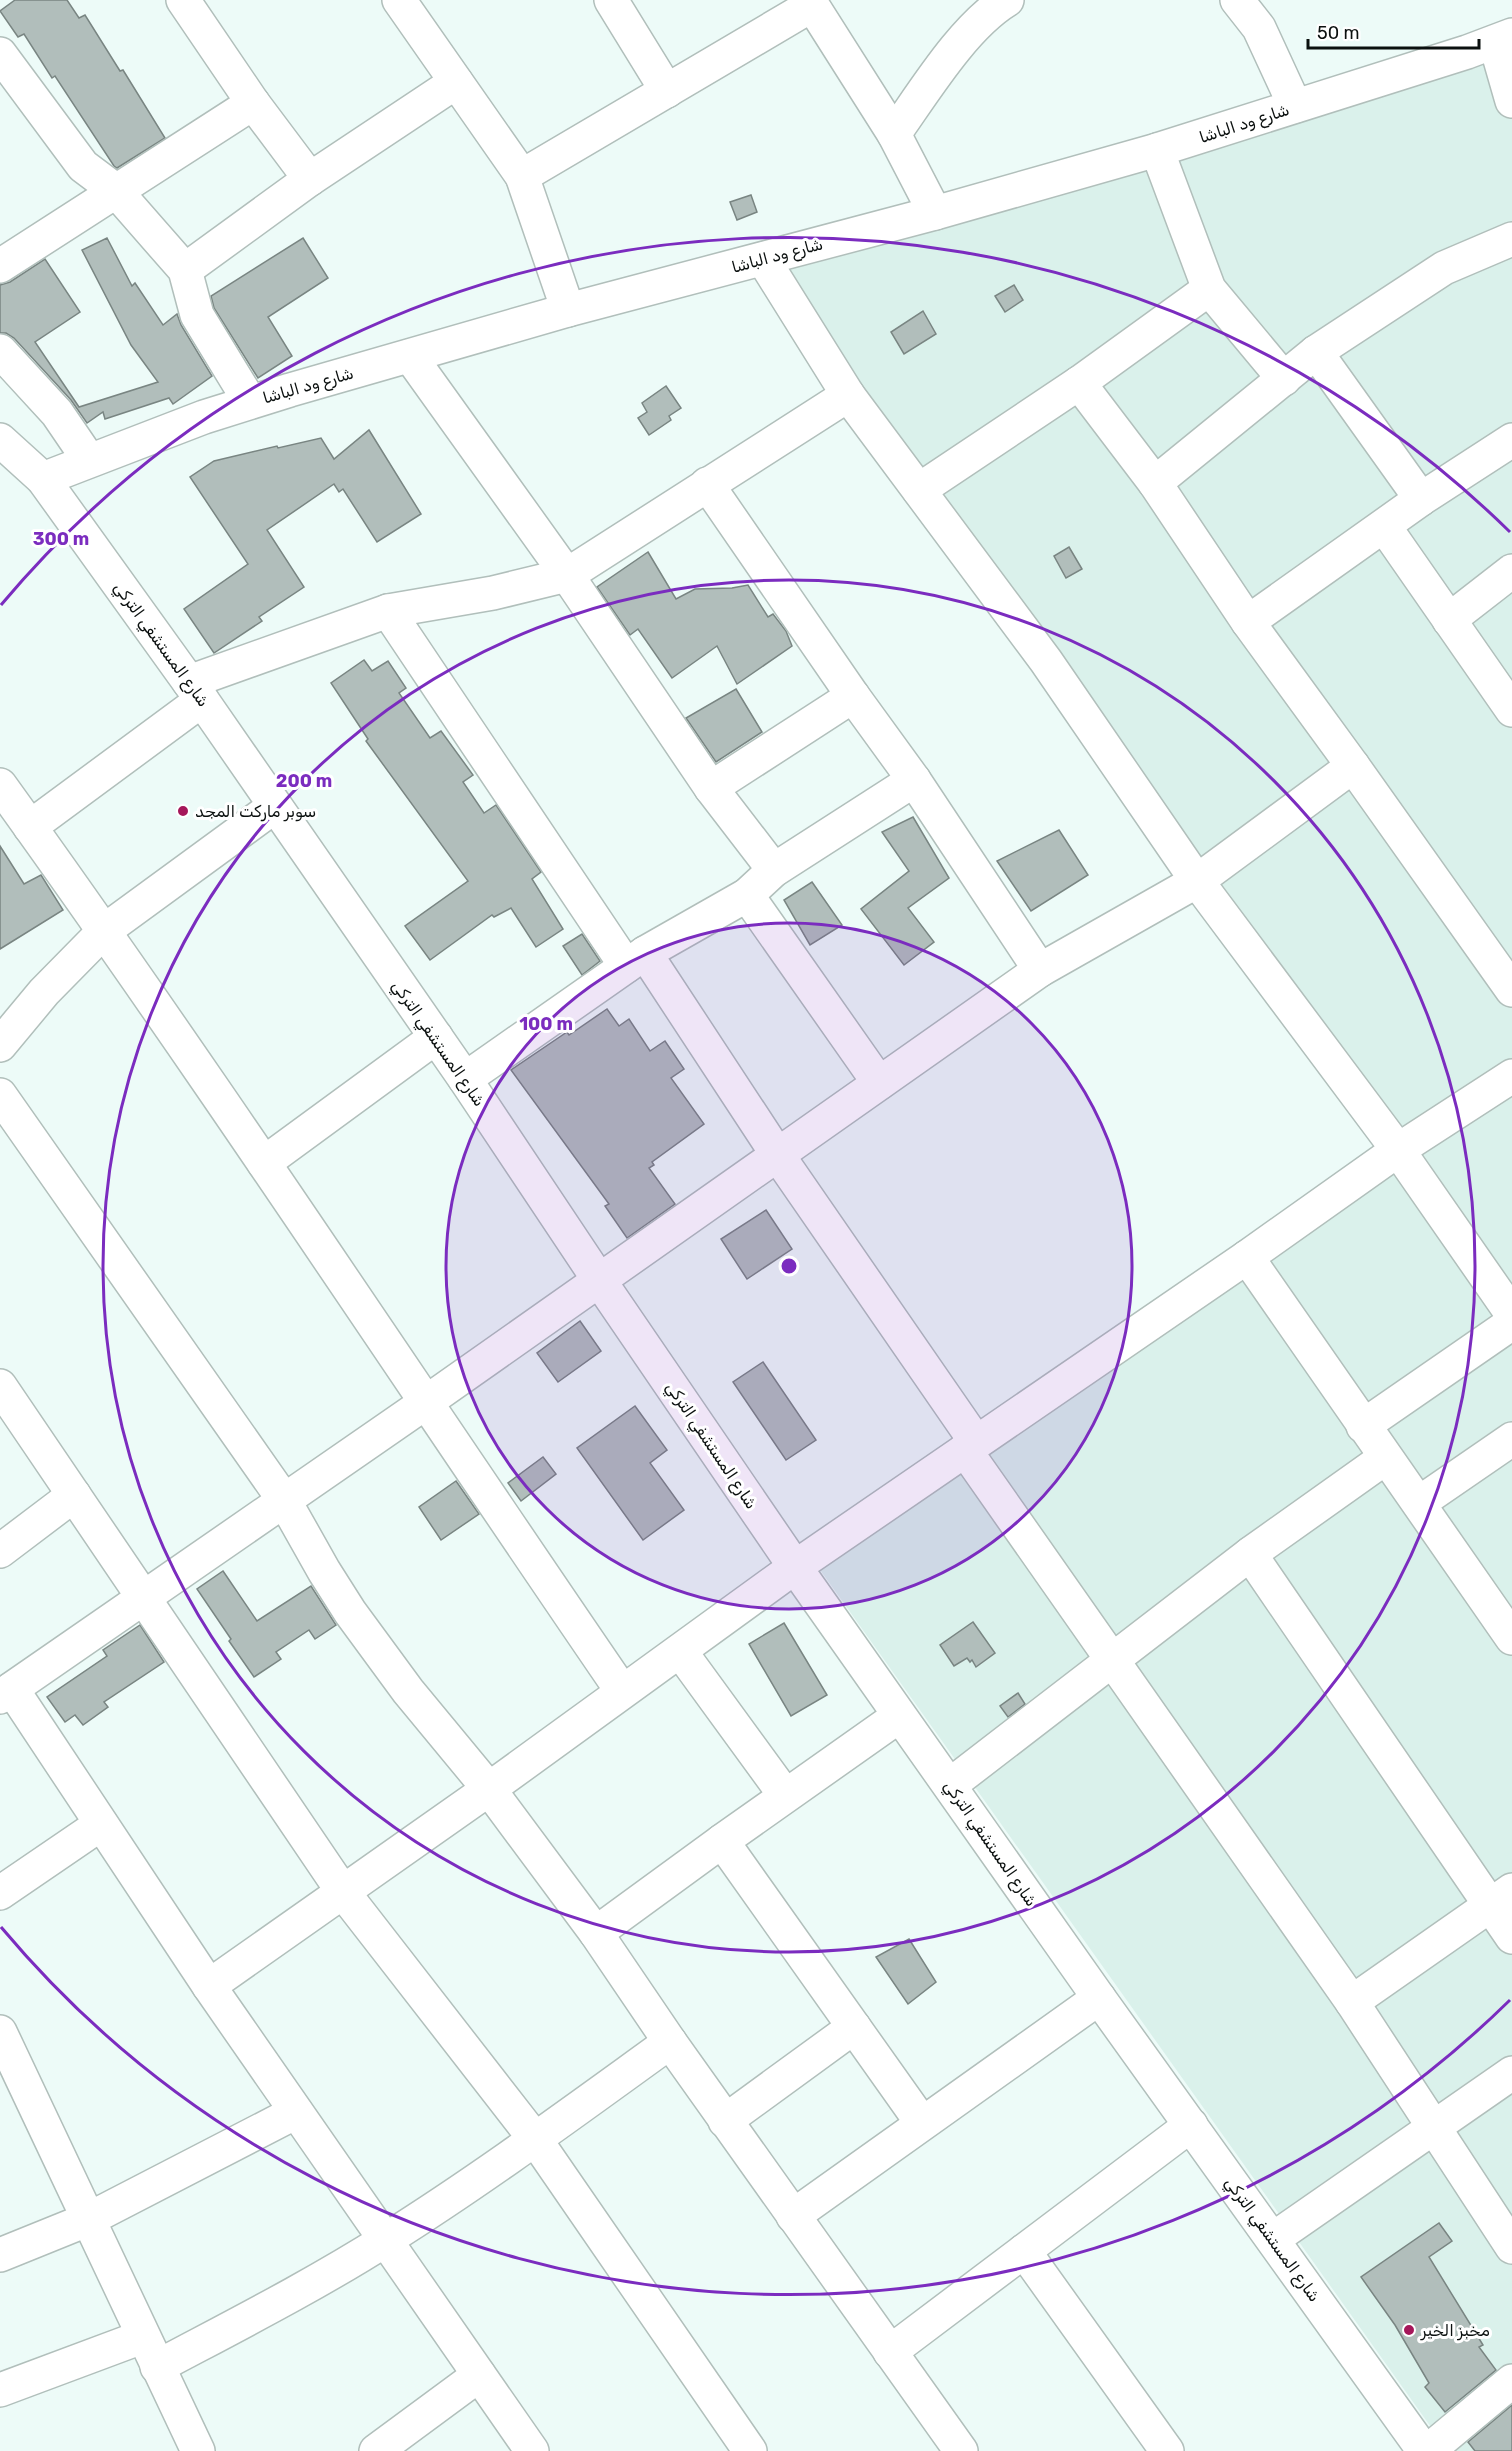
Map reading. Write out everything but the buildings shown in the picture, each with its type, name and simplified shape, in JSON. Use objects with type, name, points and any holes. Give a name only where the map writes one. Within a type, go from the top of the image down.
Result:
[{"type":"street","points":[[183,0],[253,103],[310,179]]},
{"type":"street","points":[[399,0],[522,176],[568,310]]},
{"type":"street","points":[[611,0],[667,91]]},
{"type":"street","points":[[894,134],[966,36],[1003,1]]},
{"type":"street","points":[[522,176],[667,91],[810,2],[894,134],[935,213]]},
{"type":"street","points":[[1249,3],[1295,106]]},
{"type":"street","points":[[1504,39],[1512,101]]},
{"type":"street","name":"شارع ود الباشا","points":[[43,479],[250,402],[568,310],[935,213],[1158,150],[1504,39]]},
{"type":"street","points":[[0,54],[83,166],[115,190],[185,270],[197,315],[250,402]]},
{"type":"street","points":[[185,270],[310,179],[456,82]]},
{"type":"street","points":[[0,266],[253,103]]},
{"type":"street","points":[[1158,150],[1209,289],[1284,379]]},
{"type":"street","points":[[1155,483],[1316,352],[1444,268],[1512,239]]},
{"type":"street","points":[[763,259],[848,395],[1046,661],[1197,880],[1398,1150],[1512,1314]]},
{"type":"street","points":[[919,490],[1079,383],[1209,289]]},
{"type":"street","points":[[0,351],[57,413],[89,460]]},
{"type":"street","points":[[1316,352],[1421,499]]},
{"type":"street","points":[[410,356],[567,575],[711,788],[774,870]]},
{"type":"street","points":[[1079,383],[1155,483],[1248,622],[1512,990]]},
{"type":"street","points":[[30,826],[196,691],[388,611],[493,592],[567,575],[848,395]]},
{"type":"street","points":[[1248,622],[1421,499],[1512,440]]},
{"type":"street","name":"شارع المستشفي التركي","points":[[0,441],[43,479],[196,691],[465,1079],[599,1280],[899,1716],[1426,2451]]},
{"type":"street","points":[[707,484],[853,696],[914,780],[1040,970]]},
{"type":"street","points":[[1384,526],[1512,710]]},
{"type":"street","points":[[1449,620],[1512,571]]},
{"type":"street","points":[[388,611],[777,1154],[1112,1660],[1352,2002],[1512,2247]]},
{"type":"street","points":[[711,788],[853,696]]},
{"type":"street","points":[[532,2451],[387,2239],[209,1986],[101,1824],[6,1693],[425,1403],[1040,970],[1197,880],[1353,766]]},
{"type":"street","points":[[465,1079],[636,959],[747,895],[774,870],[914,780]]},
{"type":"street","points":[[0,785],[264,1162],[622,1691]]},
{"type":"street","points":[[0,1045],[44,992],[104,931],[275,806]]},
{"type":"street","points":[[747,895],[879,1083]]},
{"type":"street","points":[[264,1162],[436,1037]]},
{"type":"street","points":[[209,1986],[489,1789],[795,1567],[1247,1257],[1398,1150],[1512,1076]]},
{"type":"street","points":[[0,1095],[284,1500],[350,1612],[408,1691],[489,1789],[596,1933],[725,2121],[961,2451]]},
{"type":"street","points":[[1247,1257],[1512,1638]]},
{"type":"street","points":[[1363,1426],[1512,1323]]},
{"type":"street","points":[[0,1386],[343,1892],[535,2139],[750,2451]]},
{"type":"street","points":[[1419,1503],[1512,1439]]},
{"type":"street","points":[[950,1785],[1251,1554],[1385,1458]]},
{"type":"street","points":[[0,1551],[74,1495]]},
{"type":"street","points":[[1251,1554],[1501,1897],[1512,1937]]},
{"type":"street","points":[[680,1651],[785,1795]]},
{"type":"street","points":[[596,1933],[785,1795],[899,1716]]},
{"type":"street","points":[[0,1893],[101,1824]]},
{"type":"street","points":[[722,1841],[922,2123]]},
{"type":"street","points":[[1352,2002],[1501,1897]]},
{"type":"street","points":[[793,2216],[1100,1998]]},
{"type":"street","points":[[725,2121],[854,2027]]},
{"type":"street","points":[[0,2032],[12,2088],[89,2219],[142,2337],[198,2451]]},
{"type":"street","points":[[157,2367],[295,2293],[387,2239],[535,2139],[670,2042]]},
{"type":"street","points":[[1273,2240],[1512,2073]]},
{"type":"street","points":[[0,2254],[89,2219],[297,2112]]},
{"type":"street","points":[[890,2352],[1191,2125]]},
{"type":"street","points":[[1024,2251],[1167,2451]]},
{"type":"street","points":[[0,2390],[142,2337]]},
{"type":"street","points":[[376,2451],[479,2375]]},
{"type":"street","points":[[1426,2451],[1512,2381]]},
{"type":"shaded area","points":[[1512,49],[1512,2451],[1448,2451],[818,1567],[1386,1144],[779,268]]},
{"type":"place","name":"سوبر ماركت المجد","points":[[183,811]]},
{"type":"place","name":"مخبز الخير","points":[[1409,2330]]}]
